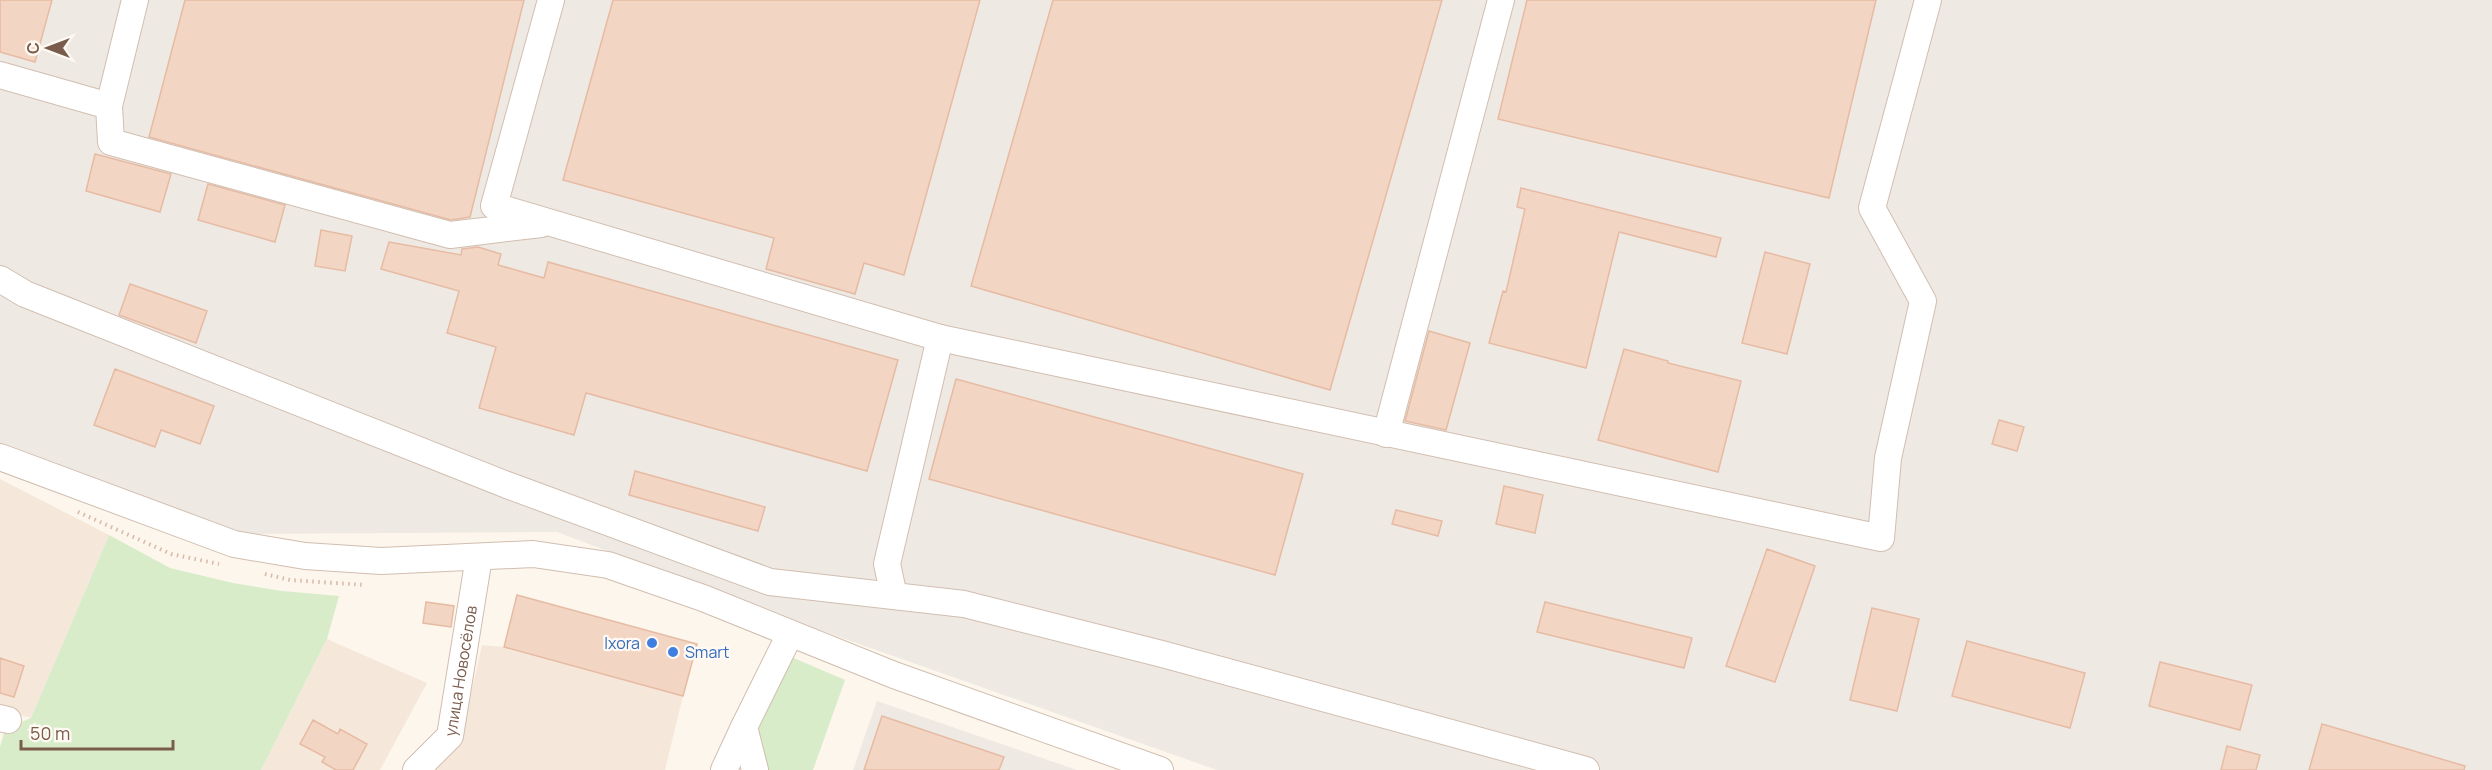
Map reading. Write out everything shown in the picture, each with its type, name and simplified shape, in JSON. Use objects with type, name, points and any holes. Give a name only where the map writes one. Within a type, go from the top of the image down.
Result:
[{"type":"street","points":[[135,0],[109,106],[111,142],[450,235],[553,223]]},
{"type":"street","points":[[551,0],[494,206],[940,338],[1881,538],[1888,458],[1923,301],[1872,208],[1928,0]]},
{"type":"street","points":[[1386,434],[1501,0]]},
{"type":"street","points":[[0,75],[109,106]]},
{"type":"street","points":[[0,279],[25,294],[496,481],[770,582],[964,604],[1162,654],[1586,770]]},
{"type":"street","points":[[894,596],[887,564],[940,338]]},
{"type":"street","points":[[0,457],[234,544],[305,556],[381,561],[533,554],[608,565],[703,598],[894,675],[1160,770]]},
{"type":"street","name":"улица Новосёлов","points":[[416,770],[450,736],[479,557]]},
{"type":"street","points":[[723,770],[790,634]]},
{"type":"street","points":[[744,727],[755,770]]},
{"type":"path","points":[[74,510],[171,554],[228,566]]},
{"type":"path","points":[[259,573],[290,580],[374,584]]},
{"type":"shaded area","points":[[0,0],[2492,0],[2492,770],[1217,770],[794,621],[557,532],[238,534],[0,446]]},
{"type":"shaded area","points":[[0,479],[109,535],[31,718],[0,709]]},
{"type":"shaded area","points":[[327,639],[427,683],[380,770],[261,770]]},
{"type":"shaded area","points":[[482,645],[504,647],[683,696],[665,770],[429,770],[460,742]]},
{"type":"shaded area","points":[[877,701],[1077,770],[853,770]]},
{"type":"green space","points":[[109,535],[170,568],[233,583],[282,591],[339,596],[327,639],[261,770],[0,770],[0,747],[5,729],[31,718]]},
{"type":"green space","points":[[789,656],[845,680],[813,770],[768,770],[756,728]]},
{"type":"building","points":[[0,0],[52,0],[35,62],[0,52]]},
{"type":"building","points":[[185,0],[524,0],[470,217],[451,220],[149,137]]},
{"type":"building","points":[[613,0],[980,0],[904,275],[864,263],[855,294],[766,269],[774,238],[563,180]]},
{"type":"building","points":[[1053,0],[1442,0],[1330,390],[971,286]]},
{"type":"building","points":[[1527,0],[1876,0],[1829,198],[1498,119]]},
{"type":"building","points":[[95,154],[171,174],[160,212],[86,191]]},
{"type":"building","points":[[208,184],[285,205],[275,242],[198,220]]},
{"type":"building","points":[[1521,188],[1721,238],[1716,257],[1619,232],[1586,368],[1489,343],[1503,291],[1506,292],[1525,209],[1517,207]]},
{"type":"building","points":[[321,230],[352,236],[345,271],[315,266]]},
{"type":"building","points":[[389,242],[461,255],[462,249],[478,247],[501,254],[498,265],[544,278],[548,262],[898,360],[867,471],[586,393],[574,435],[479,408],[496,347],[447,333],[459,291],[381,269]]},
{"type":"building","points":[[1765,252],[1810,264],[1787,354],[1742,343]]},
{"type":"building","points":[[130,284],[207,311],[196,343],[119,315]]},
{"type":"building","points":[[1429,331],[1470,343],[1446,430],[1405,421]]},
{"type":"building","points":[[1624,349],[1668,361],[1668,363],[1741,381],[1718,472],[1598,440]]},
{"type":"building","points":[[115,369],[214,406],[200,444],[161,430],[155,447],[94,425]]},
{"type":"building","points":[[956,379],[1303,474],[1275,575],[929,479]]},
{"type":"building","points":[[1999,420],[2024,427],[2017,451],[1992,444]]},
{"type":"building","points":[[635,471],[765,507],[758,531],[629,495]]},
{"type":"building","points":[[1504,486],[1543,495],[1535,533],[1496,524]]},
{"type":"building","points":[[1396,510],[1442,521],[1438,536],[1392,524]]},
{"type":"building","points":[[1767,549],[1815,566],[1775,682],[1726,666]]},
{"type":"building","points":[[517,595],[697,644],[683,696],[504,647]]},
{"type":"building","points":[[426,602],[454,606],[451,627],[423,623]]},
{"type":"building","points":[[1545,602],[1692,638],[1684,668],[1537,632]]},
{"type":"building","points":[[1872,608],[1919,619],[1897,711],[1850,700]]},
{"type":"building","points":[[1967,641],[2085,673],[2070,728],[1952,696]]},
{"type":"building","points":[[0,658],[24,666],[14,697],[0,693]]},
{"type":"building","points":[[2160,662],[2252,685],[2240,730],[2149,706]]},
{"type":"building","points":[[882,716],[1004,757],[999,770],[864,770]]},
{"type":"building","points":[[313,720],[338,734],[340,729],[367,744],[353,770],[336,770],[322,762],[325,757],[300,744]]},
{"type":"building","points":[[2322,724],[2465,766],[2464,770],[2309,770]]},
{"type":"building","points":[[2227,746],[2260,755],[2256,770],[2221,770]]},
{"type":"place","name":"Ixora","points":[[652,643]]},
{"type":"place","name":"Smart","points":[[673,652]]}]
